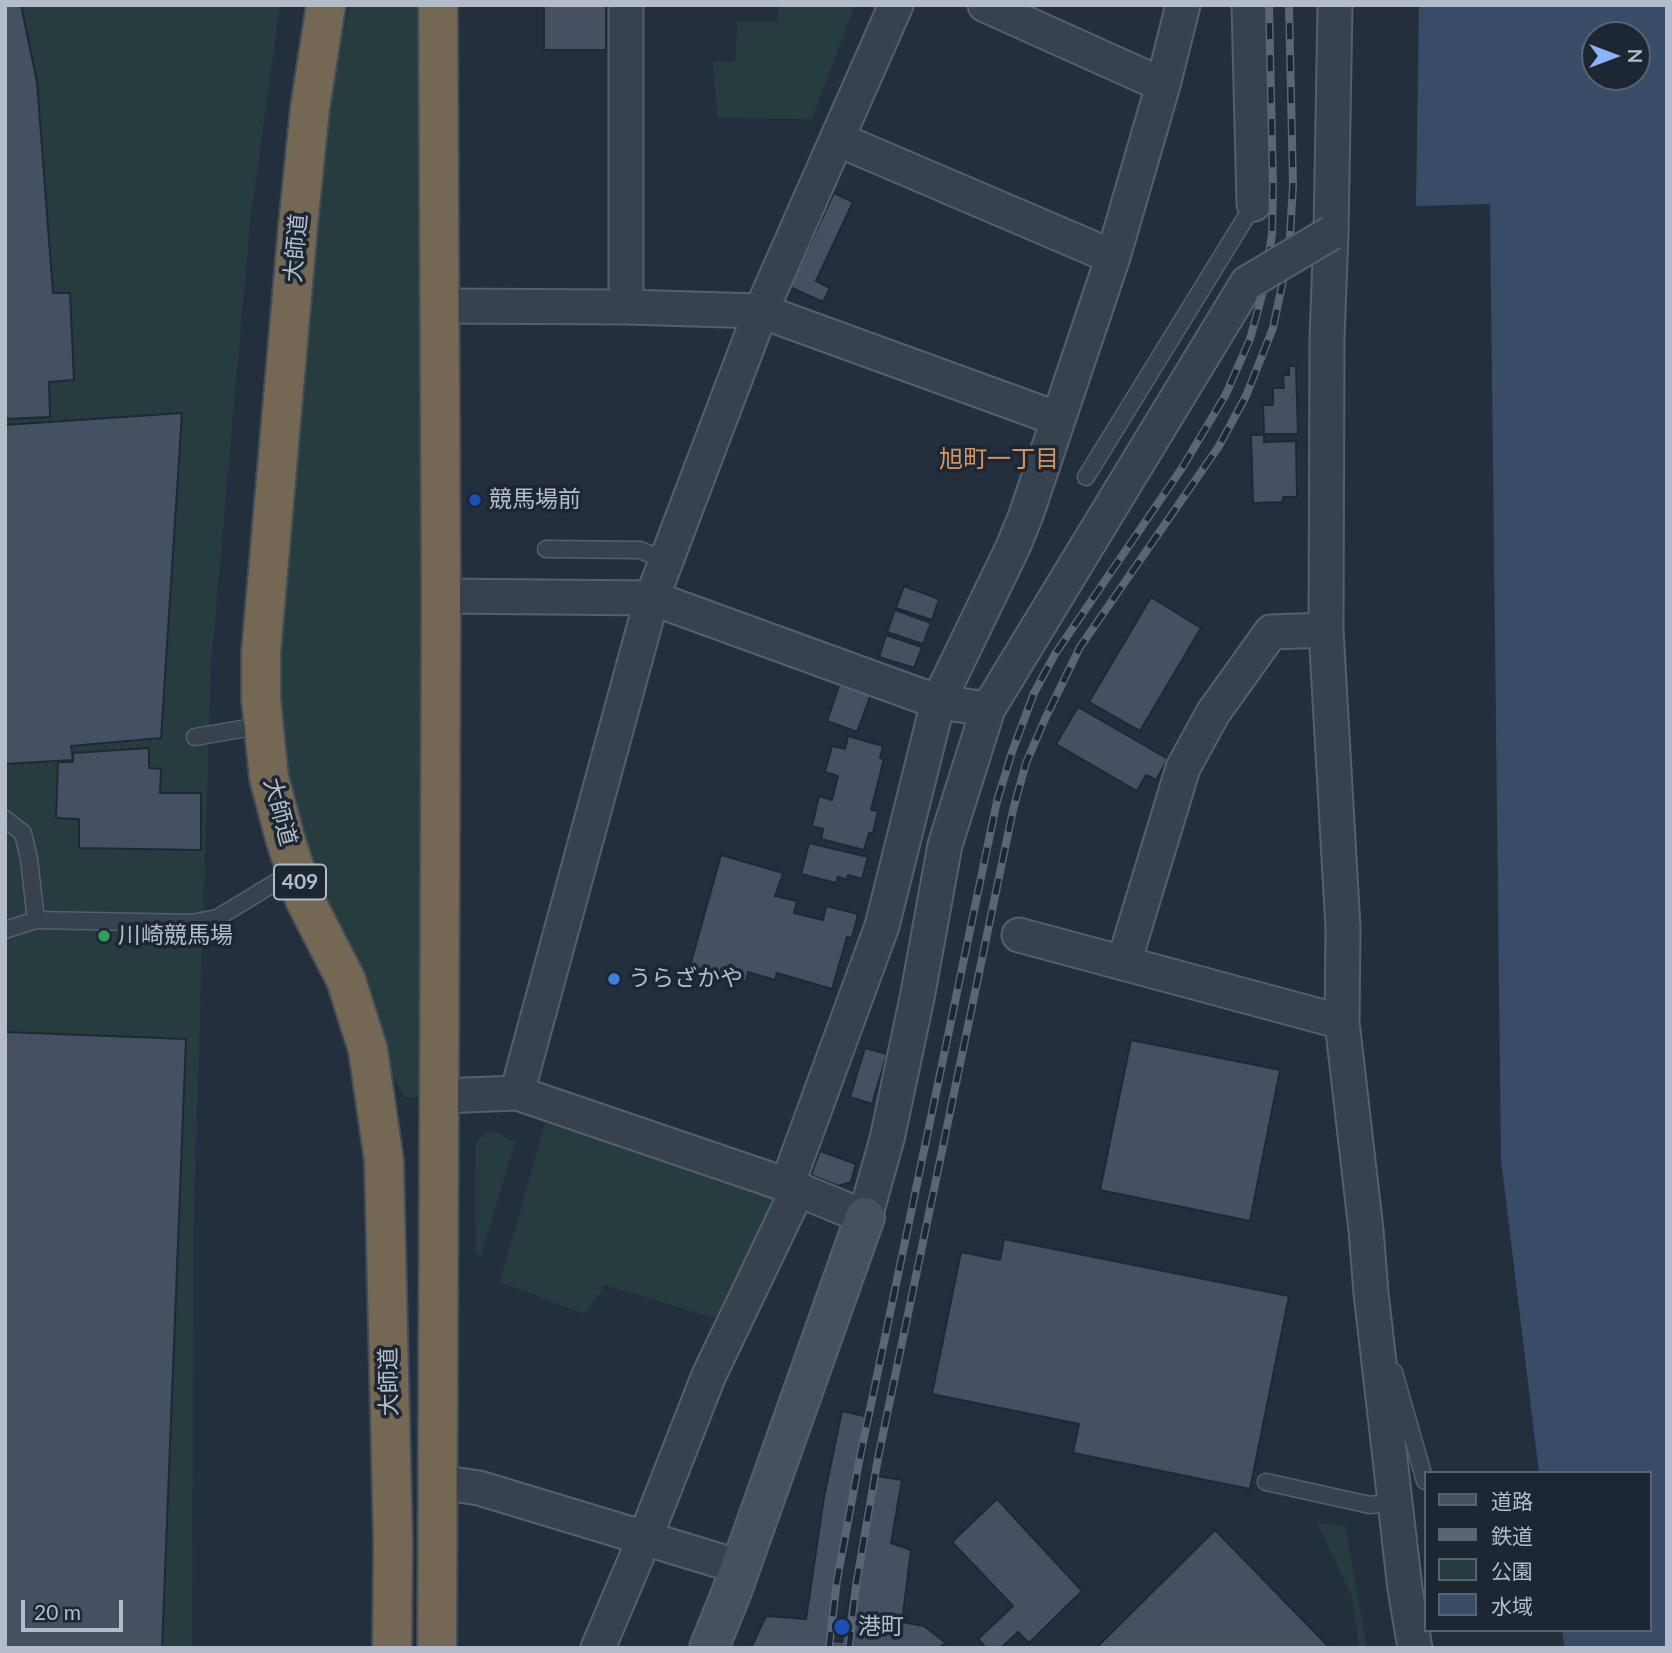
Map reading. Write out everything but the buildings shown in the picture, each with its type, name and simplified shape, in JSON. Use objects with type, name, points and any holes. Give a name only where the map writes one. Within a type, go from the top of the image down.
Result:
[{"type":"highway","name":"大師道","points":[[326,5],[309,121],[298,226],[261,653],[261,699],[269,778],[285,838],[305,900],[346,981],[368,1050],[384,1161],[392,1648]]},
{"type":"highway","points":[[437,1648],[441,596],[438,5]]},
{"type":"street","points":[[626,5],[626,307]]},
{"type":"street","points":[[517,1093],[652,598],[761,311],[896,5]]},
{"type":"street","points":[[985,5],[1163,85]]},
{"type":"street","points":[[651,1523],[709,1375],[792,1187],[882,926],[938,702],[1022,526],[1113,257],[1163,85],[1183,5]]},
{"type":"street","points":[[1249,5],[1254,204]]},
{"type":"street","points":[[1335,5],[1327,338],[1326,630],[1343,928],[1342,1022],[1405,1589],[1415,1648]]},
{"type":"street","points":[[837,139],[1113,257]]},
{"type":"street","points":[[709,1648],[865,1217],[887,1139],[917,998],[944,845],[988,709],[1247,282],[1331,233]]},
{"type":"street","points":[[440,306],[761,311],[1058,419]]},
{"type":"street","points":[[441,596],[652,598],[938,702],[988,709]]},
{"type":"street","points":[[1124,962],[1184,768],[1213,713],[1270,632],[1326,630]]},
{"type":"street","points":[[1019,934],[1342,1022]]},
{"type":"street","points":[[439,1096],[517,1093],[792,1187],[865,1217]]},
{"type":"street","points":[[439,1482],[479,1488],[740,1567]]},
{"type":"street","points":[[598,1648],[637,1556]]},
{"type":"lane","points":[[1086,477],[1254,204]]},
{"type":"lane","points":[[546,549],[640,550],[666,561]]},
{"type":"lane","points":[[195,737],[264,725]]},
{"type":"lane","points":[[5,819],[23,832],[36,920]]},
{"type":"lane","points":[[5,930],[36,920],[192,923],[217,918],[296,870]]},
{"type":"lane","points":[[1371,1293],[1424,1478]]},
{"type":"lane","points":[[1266,1482],[1370,1505],[1395,1502]]},
{"type":"green space","name":"川崎競馬場","points":[[5,5],[280,5],[250,223],[211,665],[194,1206],[192,1648],[5,1648]]},
{"type":"green space","points":[[350,5],[425,5],[424,1097],[404,1097],[392,1072],[364,977],[328,906],[305,845],[289,788],[279,721],[280,657],[297,428],[329,91]]},
{"type":"green space","points":[[779,5],[855,5],[812,119],[717,118],[713,62],[735,62],[738,22],[778,22]]},
{"type":"green space","points":[[547,1116],[774,1200],[715,1318],[605,1285],[585,1314],[500,1282]]},
{"type":"green space","points":[[492,1130],[515,1142],[481,1255],[476,1254],[475,1146],[480,1138]]},
{"type":"green space","points":[[1317,1523],[1345,1526],[1367,1648],[1359,1648],[1352,1596]]},
{"type":"water","points":[[1419,5],[1667,5],[1667,1648],[1565,1648],[1562,1632],[1651,1632],[1651,1471],[1539,1471],[1501,1159],[1490,204],[1416,206]]},
{"type":"railway","points":[[829,1648],[837,1580],[860,1457],[997,801],[1012,752],[1034,693],[1055,654],[1182,468],[1226,394],[1250,339],[1264,288],[1272,234],[1273,187],[1269,5]]},
{"type":"railway","points":[[849,1648],[856,1585],[878,1458],[1013,810],[1026,763],[1080,647],[1219,446],[1246,396],[1273,328],[1289,252],[1293,185],[1289,5]]},
{"type":"place","name":"競馬場前","points":[[475,500]]},
{"type":"place","name":"川崎競馬場","points":[[104,936]]},
{"type":"place","name":"うらざかや","points":[[614,979]]},
{"type":"place","name":"港町","points":[[842,1627]]},
{"type":"district","name":"旭町一丁目","points":[[999,459]]}]
